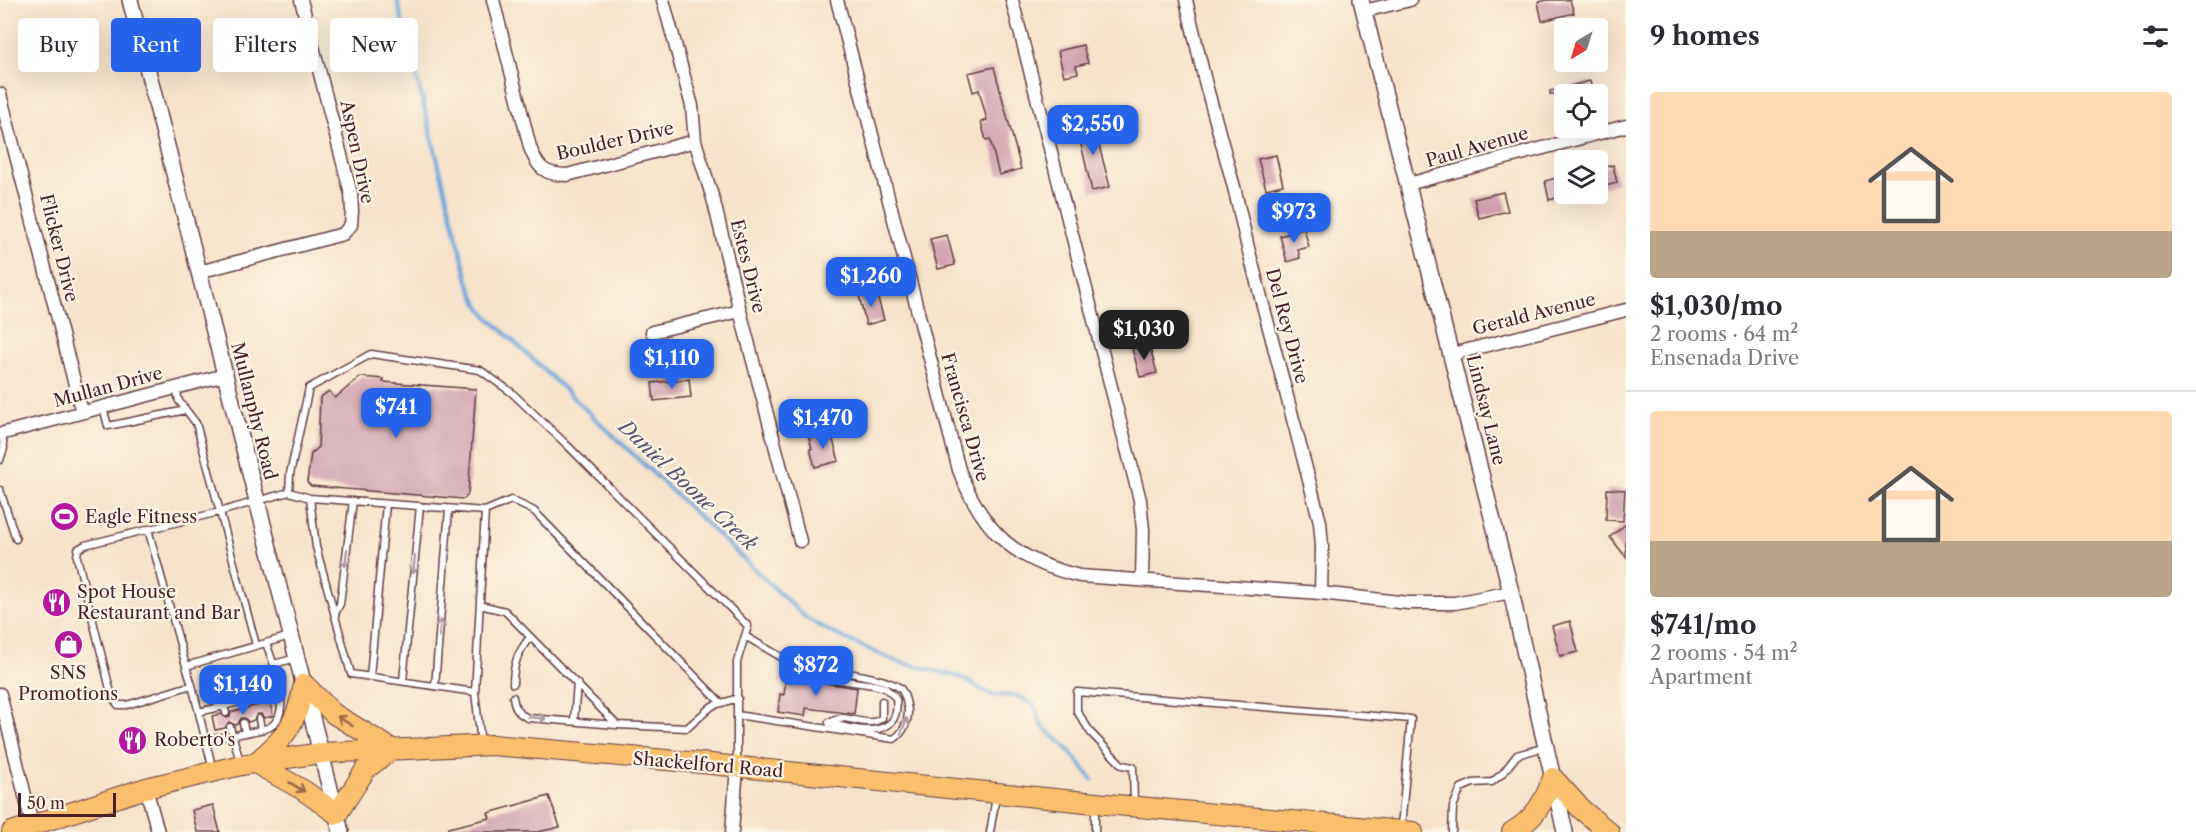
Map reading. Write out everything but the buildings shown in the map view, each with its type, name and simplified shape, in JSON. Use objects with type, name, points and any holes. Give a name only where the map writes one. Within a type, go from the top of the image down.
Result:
[{"type":"main road","points":[[248,764],[303,790],[339,823],[366,769],[392,749],[334,714],[303,684]]},
{"type":"main road","points":[[248,764],[272,749],[290,728],[299,708],[303,684]]},
{"type":"main road","name":"Shackelford Road","points":[[12,832],[147,788],[248,764],[321,753],[481,746],[737,767],[1407,831]]},
{"type":"main road","points":[[1512,832],[1535,814],[1553,778],[1582,810],[1609,832]]},
{"type":"street","name":"Mullanphy Road","points":[[130,0],[339,823]]},
{"type":"street","name":"Aspen Drive","points":[[199,272],[343,234],[351,225],[351,194],[342,153],[301,0]]},
{"type":"street","name":"Boulder Drive","points":[[493,0],[530,147],[534,159],[542,169],[553,175],[567,175],[695,141]]},
{"type":"street","name":"Estes Drive","points":[[663,0],[692,106],[695,141],[714,202],[800,541]]},
{"type":"street","name":"Francisca Drive","points":[[837,0],[898,227],[958,470],[968,495],[980,515],[996,534],[1012,548],[1033,560],[1055,570],[1080,576],[1321,593],[1408,603],[1455,603],[1511,592]]},
{"type":"street","points":[[1012,0],[1140,500],[1143,530],[1142,580]]},
{"type":"street","name":"Del Rey Drive","points":[[1186,0],[1320,522],[1321,593]]},
{"type":"street","points":[[1362,5],[1410,0]]},
{"type":"street","name":"Lindsay Lane","points":[[1362,5],[1511,592],[1565,832]]},
{"type":"street","name":"Flicker Drive","points":[[0,94],[82,412]]},
{"type":"street","name":"Paul Avenue","points":[[1408,184],[1626,126]]},
{"type":"street","name":"Gerald Avenue","points":[[1452,354],[1626,310]]},
{"type":"street","points":[[652,332],[740,311]]},
{"type":"street","name":"Mullan Drive","points":[[1,434],[225,375]]},
{"type":"street","points":[[0,694],[32,825]]},
{"type":"street","points":[[732,832],[737,767]]},
{"type":"street","points":[[147,788],[158,832]]},
{"type":"lane","points":[[289,492],[290,474],[309,388],[371,354],[480,370],[511,392],[566,444],[748,626],[737,662],[737,767]]},
{"type":"lane","points":[[176,388],[179,401],[196,423],[256,645]]},
{"type":"lane","points":[[103,407],[108,426],[186,410]]},
{"type":"lane","points":[[0,460],[4,448],[1,434]]},
{"type":"lane","points":[[0,490],[16,539]]},
{"type":"lane","points":[[192,685],[126,705],[118,705],[112,697],[77,557],[78,549],[85,544],[219,512],[289,492],[310,498],[485,512],[511,500],[534,511],[722,703]]},
{"type":"lane","points":[[310,498],[316,547],[351,674],[475,692]]},
{"type":"lane","points":[[335,614],[340,604],[353,501]]},
{"type":"lane","points":[[370,677],[386,504]]},
{"type":"lane","points":[[403,681],[420,507]]},
{"type":"lane","points":[[435,686],[449,509]]},
{"type":"lane","points":[[481,746],[475,692],[485,512]]},
{"type":"lane","points":[[148,529],[192,685],[213,771]]},
{"type":"lane","points":[[480,605],[505,611],[617,725]]},
{"type":"lane","points":[[186,666],[291,636]]},
{"type":"lane","points":[[745,636],[793,664],[806,675],[874,685],[885,688],[895,697],[895,716],[891,724],[885,727],[871,730],[829,722]]},
{"type":"lane","points":[[513,684],[513,667],[520,649],[531,637]]},
{"type":"lane","points":[[206,740],[270,727],[278,718],[282,702],[266,644]]},
{"type":"lane","points":[[273,664],[296,658]]},
{"type":"lane","points":[[737,716],[894,739],[901,734],[906,725],[906,702],[901,690],[887,681],[793,664]]},
{"type":"lane","points":[[574,721],[577,683]]},
{"type":"lane","points":[[821,728],[841,718],[876,722],[882,718],[882,699],[874,685]]},
{"type":"lane","points":[[199,712],[280,691]]},
{"type":"lane","points":[[1134,806],[1133,767],[1122,765],[1091,733],[1077,711],[1077,692],[1411,718],[1407,831]]},
{"type":"lane","points":[[513,697],[515,708],[528,718],[687,728],[712,706],[738,698]]},
{"type":"lane","points":[[255,698],[256,705]]},
{"type":"lane","points":[[238,702],[240,710]]},
{"type":"lane","points":[[224,706],[226,713]]},
{"type":"lane","points":[[259,719],[261,729]]},
{"type":"lane","points":[[243,723],[245,732]]},
{"type":"lane","points":[[230,727],[248,764]]},
{"type":"lane","points":[[1452,832],[1453,807],[1461,788],[1473,783],[1492,782],[1503,773],[1517,755],[1547,747]]},
{"type":"lane","points":[[990,832],[996,793]]},
{"type":"lane","points":[[1095,803],[1095,832]]},
{"type":"waterway","name":"Daniel Boone Creek","points":[[397,0],[469,284],[477,302],[488,317],[806,618],[895,661],[960,677],[991,695],[1018,696],[1034,705],[1042,726],[1067,748],[1092,779]]},
{"type":"place","name":"Eagle Fitness","points":[[64,517]]},
{"type":"place","name":"Spot House Restaurant and Bar","points":[[56,602]]},
{"type":"place","name":"SNS Promotions","points":[[68,644]]},
{"type":"place","name":"Roberto's","points":[[133,740]]}]
